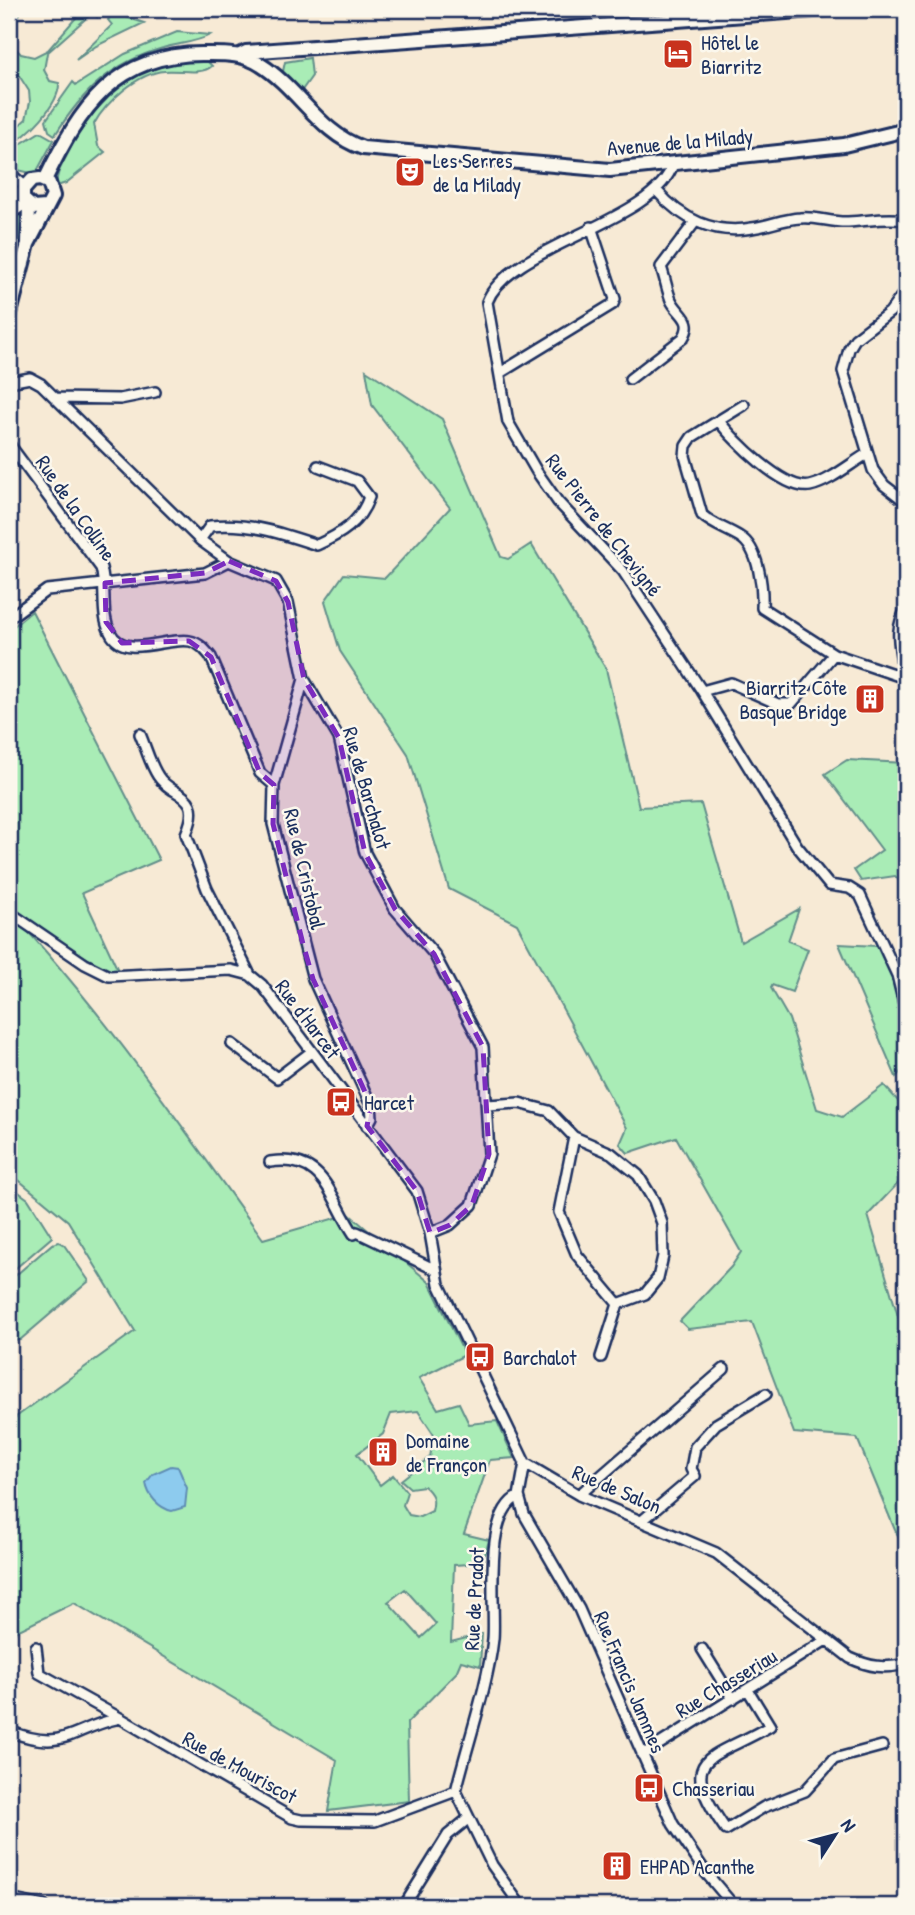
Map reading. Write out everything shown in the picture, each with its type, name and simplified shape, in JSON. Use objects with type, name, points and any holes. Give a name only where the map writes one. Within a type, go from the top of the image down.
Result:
[{"type":"main road","points":[[45,180],[63,143],[90,103],[130,69],[168,55],[240,55],[246,52],[827,9]]},
{"type":"main road","name":"Avenue de la Milady","points":[[240,55],[259,64],[334,132],[349,143],[363,148],[610,170],[844,145],[906,130]]},
{"type":"main road","points":[[9,313],[28,244],[53,196],[51,187],[45,180],[34,179],[25,186],[23,194],[27,204],[28,244]]},
{"type":"main road","points":[[27,204],[37,209],[46,207]]},
{"type":"street","points":[[673,164],[657,191],[675,210],[695,222],[727,229],[751,229],[797,218],[820,217],[845,223],[879,217],[906,220]]},
{"type":"street","points":[[9,173],[25,186]]},
{"type":"street","name":"Rue Pierre de Chevigné","points":[[657,191],[516,271],[492,290],[487,302],[508,422],[558,502],[623,571],[702,691],[797,846],[829,885],[849,888],[860,895],[902,973],[906,1012]]},
{"type":"street","points":[[9,215],[27,204]]},
{"type":"street","points":[[630,379],[683,338],[688,331],[687,319],[673,304],[662,267],[695,222]]},
{"type":"street","points":[[500,373],[613,304],[615,299],[591,227]]},
{"type":"street","points":[[906,290],[890,312],[855,339],[845,360],[845,383],[873,470],[884,485],[906,502]]},
{"type":"street","name":"Rue de Cristobal","points":[[10,378],[30,379],[41,384],[200,540],[229,561],[268,576],[282,589],[288,602],[304,679],[274,785],[273,824],[313,979],[371,1105],[372,1117],[367,1126]]},
{"type":"street","points":[[55,398],[120,398],[155,392]]},
{"type":"street","points":[[744,405],[692,437],[686,446],[685,456],[702,514],[743,538],[748,545],[762,592],[762,608],[834,654],[904,677],[898,635],[906,610]]},
{"type":"street","points":[[719,421],[741,445],[788,483],[809,486],[821,482],[867,454]]},
{"type":"street","name":"Rue de la Colline","points":[[9,444],[101,568],[105,583],[106,622],[111,636],[122,643],[136,646],[190,640],[205,650],[211,657],[260,773],[274,785]]},
{"type":"street","points":[[200,540],[210,526],[229,524],[265,528],[317,545],[340,534],[363,514],[369,497],[356,481],[318,466]]},
{"type":"street","points":[[9,618],[47,590],[205,573],[229,561]]},
{"type":"street","points":[[702,691],[732,683],[778,704],[791,704],[834,654]]},
{"type":"street","name":"Rue de Barchalot","points":[[304,679],[339,738],[365,853],[395,909],[434,954],[483,1047],[489,1154],[472,1205],[450,1225],[430,1233]]},
{"type":"street","points":[[140,734],[159,779],[185,795],[191,823],[186,834],[207,889],[250,975]]},
{"type":"street","name":"Rue d'Harcet","points":[[9,912],[85,964],[109,976],[230,970],[250,975],[262,985],[417,1191],[430,1233]]},
{"type":"street","points":[[232,1044],[277,1078],[311,1052]]},
{"type":"street","points":[[487,1105],[519,1103],[550,1111],[574,1137],[611,1153],[638,1175],[654,1201],[662,1223],[663,1256],[658,1278],[645,1294],[618,1304]]},
{"type":"street","points":[[574,1137],[559,1212],[577,1255],[618,1304]]},
{"type":"street","points":[[270,1161],[290,1159],[308,1164],[323,1181],[354,1234],[357,1232],[436,1270]]},
{"type":"street","points":[[430,1233],[439,1284],[525,1463],[519,1496]]},
{"type":"street","points":[[601,1357],[618,1304]]},
{"type":"street","points":[[579,1494],[724,1369]]},
{"type":"street","points":[[643,1520],[695,1476],[691,1469],[695,1447],[716,1424],[766,1394]]},
{"type":"street","name":"Rue de Salon","points":[[525,1463],[579,1494],[716,1553],[850,1658],[871,1667],[890,1668],[906,1664]]},
{"type":"street","name":"Rue Francis Jammes","points":[[519,1496],[524,1514],[579,1609],[661,1801],[682,1839],[734,1906]]},
{"type":"street","name":"Rue de Pradot","points":[[456,1791],[492,1643],[495,1539],[508,1503],[519,1496]]},
{"type":"street","name":"Rue Chasseriau","points":[[642,1755],[826,1640]]},
{"type":"street","name":"Rue de Mouriscot","points":[[36,1647],[39,1673],[292,1818],[374,1821],[456,1791]]},
{"type":"street","points":[[702,1649],[733,1699]]},
{"type":"street","points":[[748,1690],[770,1726],[752,1737],[721,1748],[706,1760],[700,1782],[710,1807],[726,1830],[764,1807],[805,1791],[834,1759],[882,1746]]},
{"type":"street","points":[[9,1731],[36,1740],[54,1742],[102,1722],[120,1718]]},
{"type":"street","points":[[456,1791],[492,1864],[521,1906]]},
{"type":"street","points":[[404,1906],[448,1835],[469,1818]]},
{"type":"street","points":[[9,1899],[44,1906]]},
{"type":"highlighted area","points":[[229,561],[276,581],[288,602],[304,679],[339,738],[365,853],[395,909],[434,954],[483,1047],[489,1154],[472,1205],[450,1225],[430,1233],[417,1191],[367,1126],[371,1105],[313,979],[303,944],[273,824],[274,785],[260,773],[211,657],[189,641],[122,643],[106,622],[105,583],[205,573]]},
{"type":"green space","points":[[9,9],[22,9],[11,32],[13,46],[21,54],[34,57],[48,50],[81,12],[78,9],[99,11],[97,17],[92,13],[47,53],[44,70],[50,81],[59,83],[58,91],[41,119],[9,145],[9,134],[26,119],[30,102],[29,91],[9,60]]},
{"type":"green space","points":[[123,16],[144,23],[96,46],[76,60],[112,25],[108,20],[110,17]]},
{"type":"green space","points":[[177,32],[210,35],[169,46],[128,62],[88,92],[55,135],[49,131],[46,120],[73,82],[76,85],[125,54]]},
{"type":"green space","points":[[310,58],[312,76],[300,93],[282,76],[285,62]]},
{"type":"green space","points":[[168,62],[208,62],[212,66],[202,71],[154,73],[124,90],[106,107],[94,124],[98,146],[105,152],[66,183],[57,186],[58,174],[75,139],[96,110],[121,86],[151,68]]},
{"type":"green space","points":[[40,132],[54,140],[37,171],[31,173],[9,168],[9,151]]},
{"type":"green space","points":[[23,209],[25,216],[9,280],[9,224]]},
{"type":"green space","points":[[366,370],[442,419],[501,557],[508,559],[531,544],[606,669],[639,807],[701,804],[741,942],[799,909],[788,941],[808,949],[792,992],[772,985],[771,988],[789,1019],[817,1109],[842,1117],[884,1085],[906,1110],[906,1175],[868,1215],[906,1343],[906,1549],[895,1530],[857,1438],[794,1433],[752,1322],[688,1329],[680,1321],[731,1267],[741,1252],[676,1137],[628,1153],[620,1144],[627,1128],[517,924],[449,889],[408,754],[340,651],[325,601],[344,574],[385,578],[450,508],[372,405]]},
{"type":"green space","points":[[32,611],[159,860],[82,893],[122,979],[10,912],[45,950],[110,1030],[263,1239],[349,1214],[429,1282],[465,1355],[419,1378],[438,1409],[459,1403],[469,1424],[497,1421],[514,1458],[490,1460],[464,1534],[489,1540],[483,1563],[454,1565],[451,1642],[482,1634],[480,1666],[461,1661],[456,1673],[407,1723],[409,1801],[328,1811],[337,1760],[74,1603],[9,1635],[9,1422],[135,1331],[68,1221],[9,1172],[9,630]],"holes":[[[418,1411],[434,1435],[430,1457],[401,1480],[410,1488],[424,1486],[431,1494],[432,1511],[420,1517],[409,1515],[403,1505],[407,1492],[393,1475],[380,1485],[357,1454],[383,1434],[391,1414]],[[405,1589],[436,1624],[421,1638],[388,1602]]]},
{"type":"green space","points":[[847,760],[906,763],[906,888],[895,876],[861,881],[854,870],[882,850],[825,774]]},
{"type":"green space","points":[[839,944],[877,946],[902,982],[906,981],[906,1066],[896,1077]]},
{"type":"green space","points":[[9,1185],[28,1199],[52,1237],[10,1273]]},
{"type":"green space","points":[[59,1242],[64,1245],[89,1281],[20,1340],[9,1340],[9,1281],[52,1244]]},
{"type":"water","points":[[171,1466],[178,1467],[187,1488],[185,1507],[172,1511],[155,1501],[146,1483],[153,1474]]},
{"type":"place","name":"Hôtel le Biarritz","points":[[678,54]]},
{"type":"place","name":"Les Serres de la Milady","points":[[410,172]]},
{"type":"place","name":"Biarritz Côte Basque Bridge","points":[[870,699]]},
{"type":"place","name":"Harcet","points":[[341,1102]]},
{"type":"place","name":"Barchalot","points":[[480,1357]]},
{"type":"place","name":"Domaine de Françon","points":[[383,1452]]},
{"type":"place","name":"Chasseriau","points":[[649,1788]]},
{"type":"place","name":"EHPAD Acanthe","points":[[617,1866]]}]
